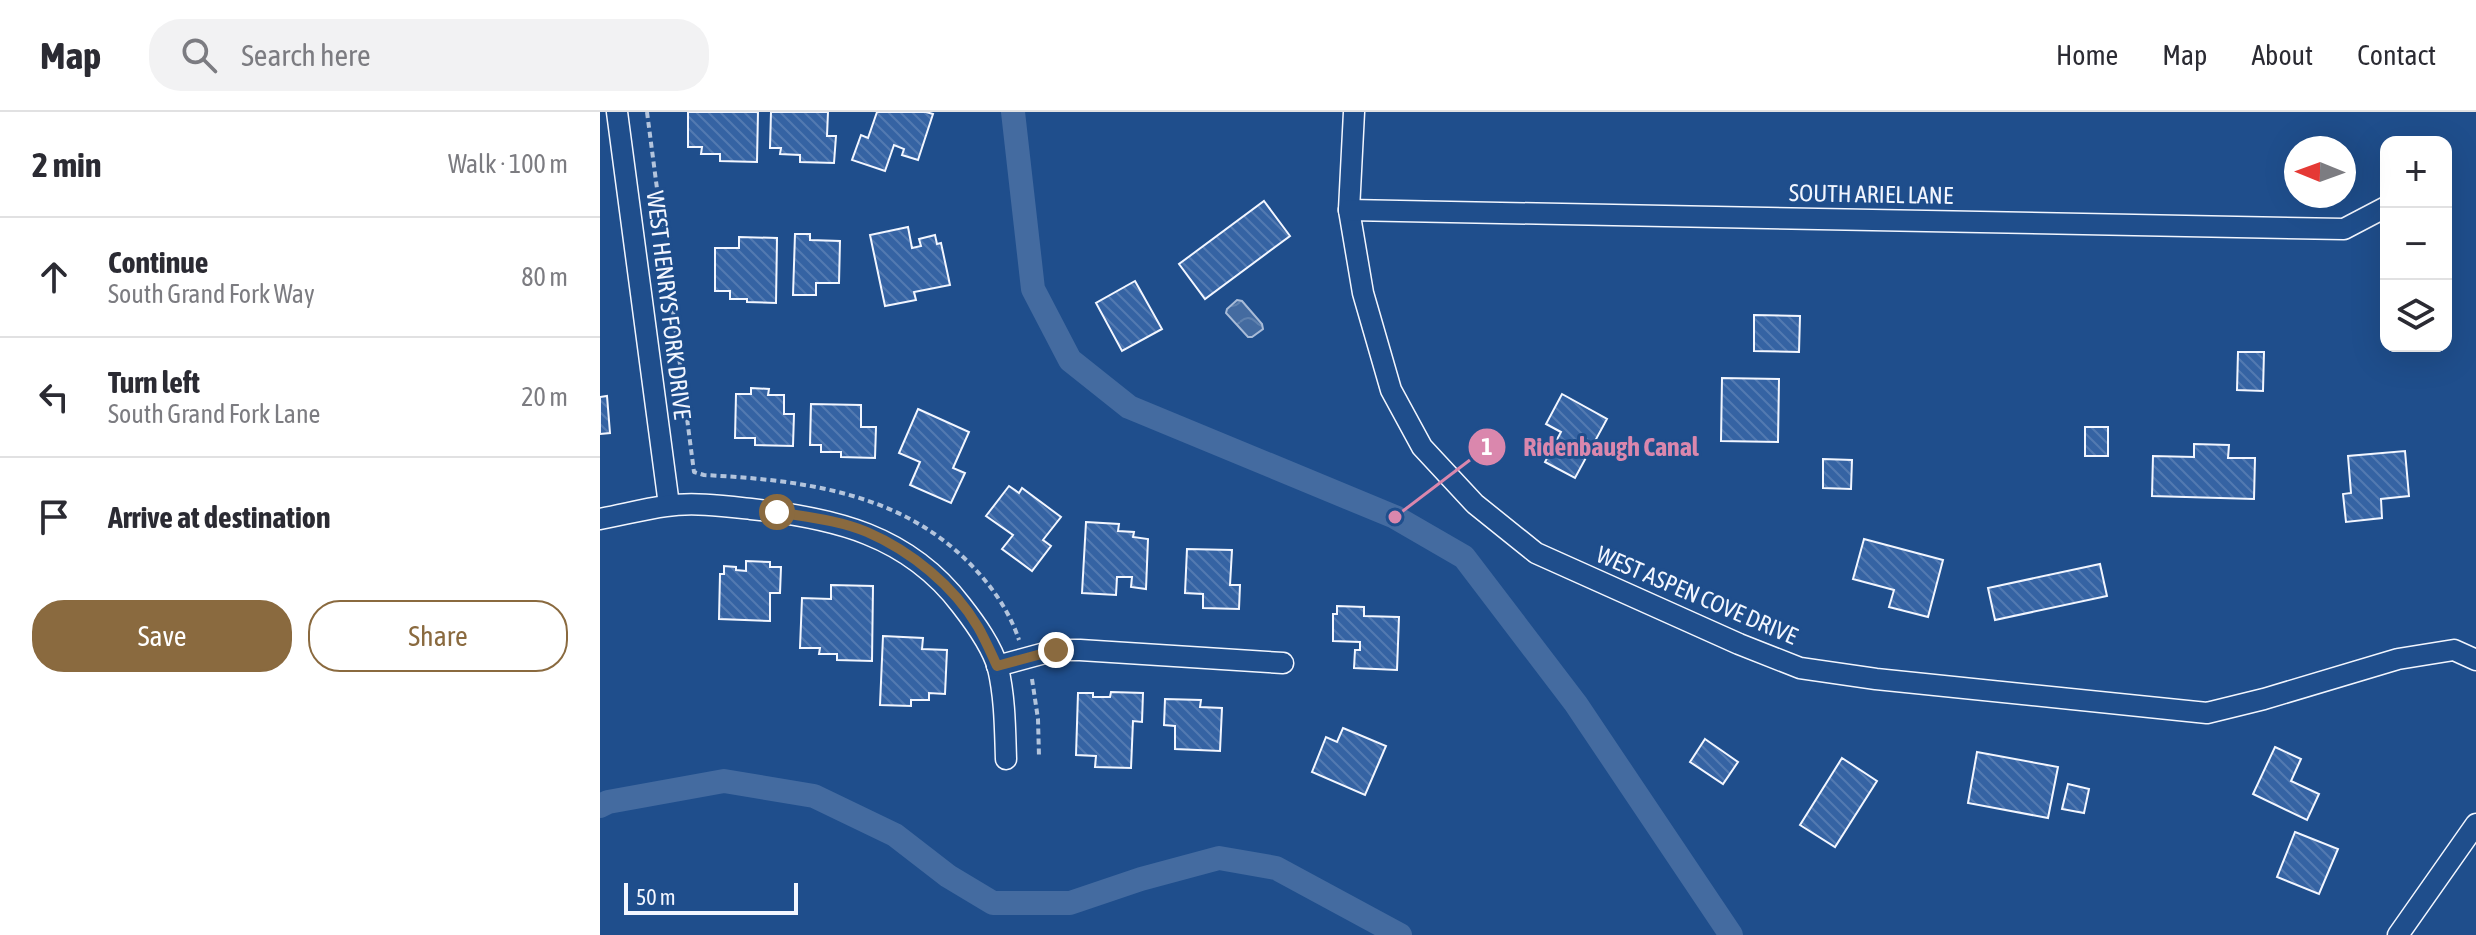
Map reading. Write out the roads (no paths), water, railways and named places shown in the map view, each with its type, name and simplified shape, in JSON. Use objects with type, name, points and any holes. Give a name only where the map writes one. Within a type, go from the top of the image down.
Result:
[{"type":"street","name":"WEST HENRYS FORK DRIVE","points":[[617,112],[669,505]]},
{"type":"street","name":"WEST ASPEN COVE DRIVE","points":[[1354,112],[1349,210],[1363,293],[1391,390],[1422,447],[1475,504],[1536,553],[1800,668],[1861,677],[2207,713],[2398,659],[2454,650],[2476,660]]},
{"type":"street","name":"SOUTH ARIEL LANE","points":[[1349,210],[2344,229],[2384,208]]},
{"type":"street","points":[[600,519],[669,505],[727,506],[824,520],[866,532],[907,555],[946,584],[977,625],[997,666],[1005,712],[1006,759]]},
{"type":"street","points":[[997,666],[1056,650],[1283,663]]},
{"type":"street","points":[[2398,935],[2476,824]]},
{"type":"water","points":[[1237,300],[1242,301],[1262,324],[1263,329],[1252,337],[1248,337],[1226,313]]},
{"type":"waterway","points":[[1013,112],[1033,289],[1070,360],[1129,407],[1395,517],[1464,557],[1576,704],[1731,935]]},
{"type":"waterway","points":[[600,806],[724,781],[814,796],[895,835],[948,876],[993,903],[1070,903],[1141,879],[1219,858],[1276,868],[1400,935]]},
{"type":"place","name":"Ridenbaugh Canal","points":[[1395,517]]}]
